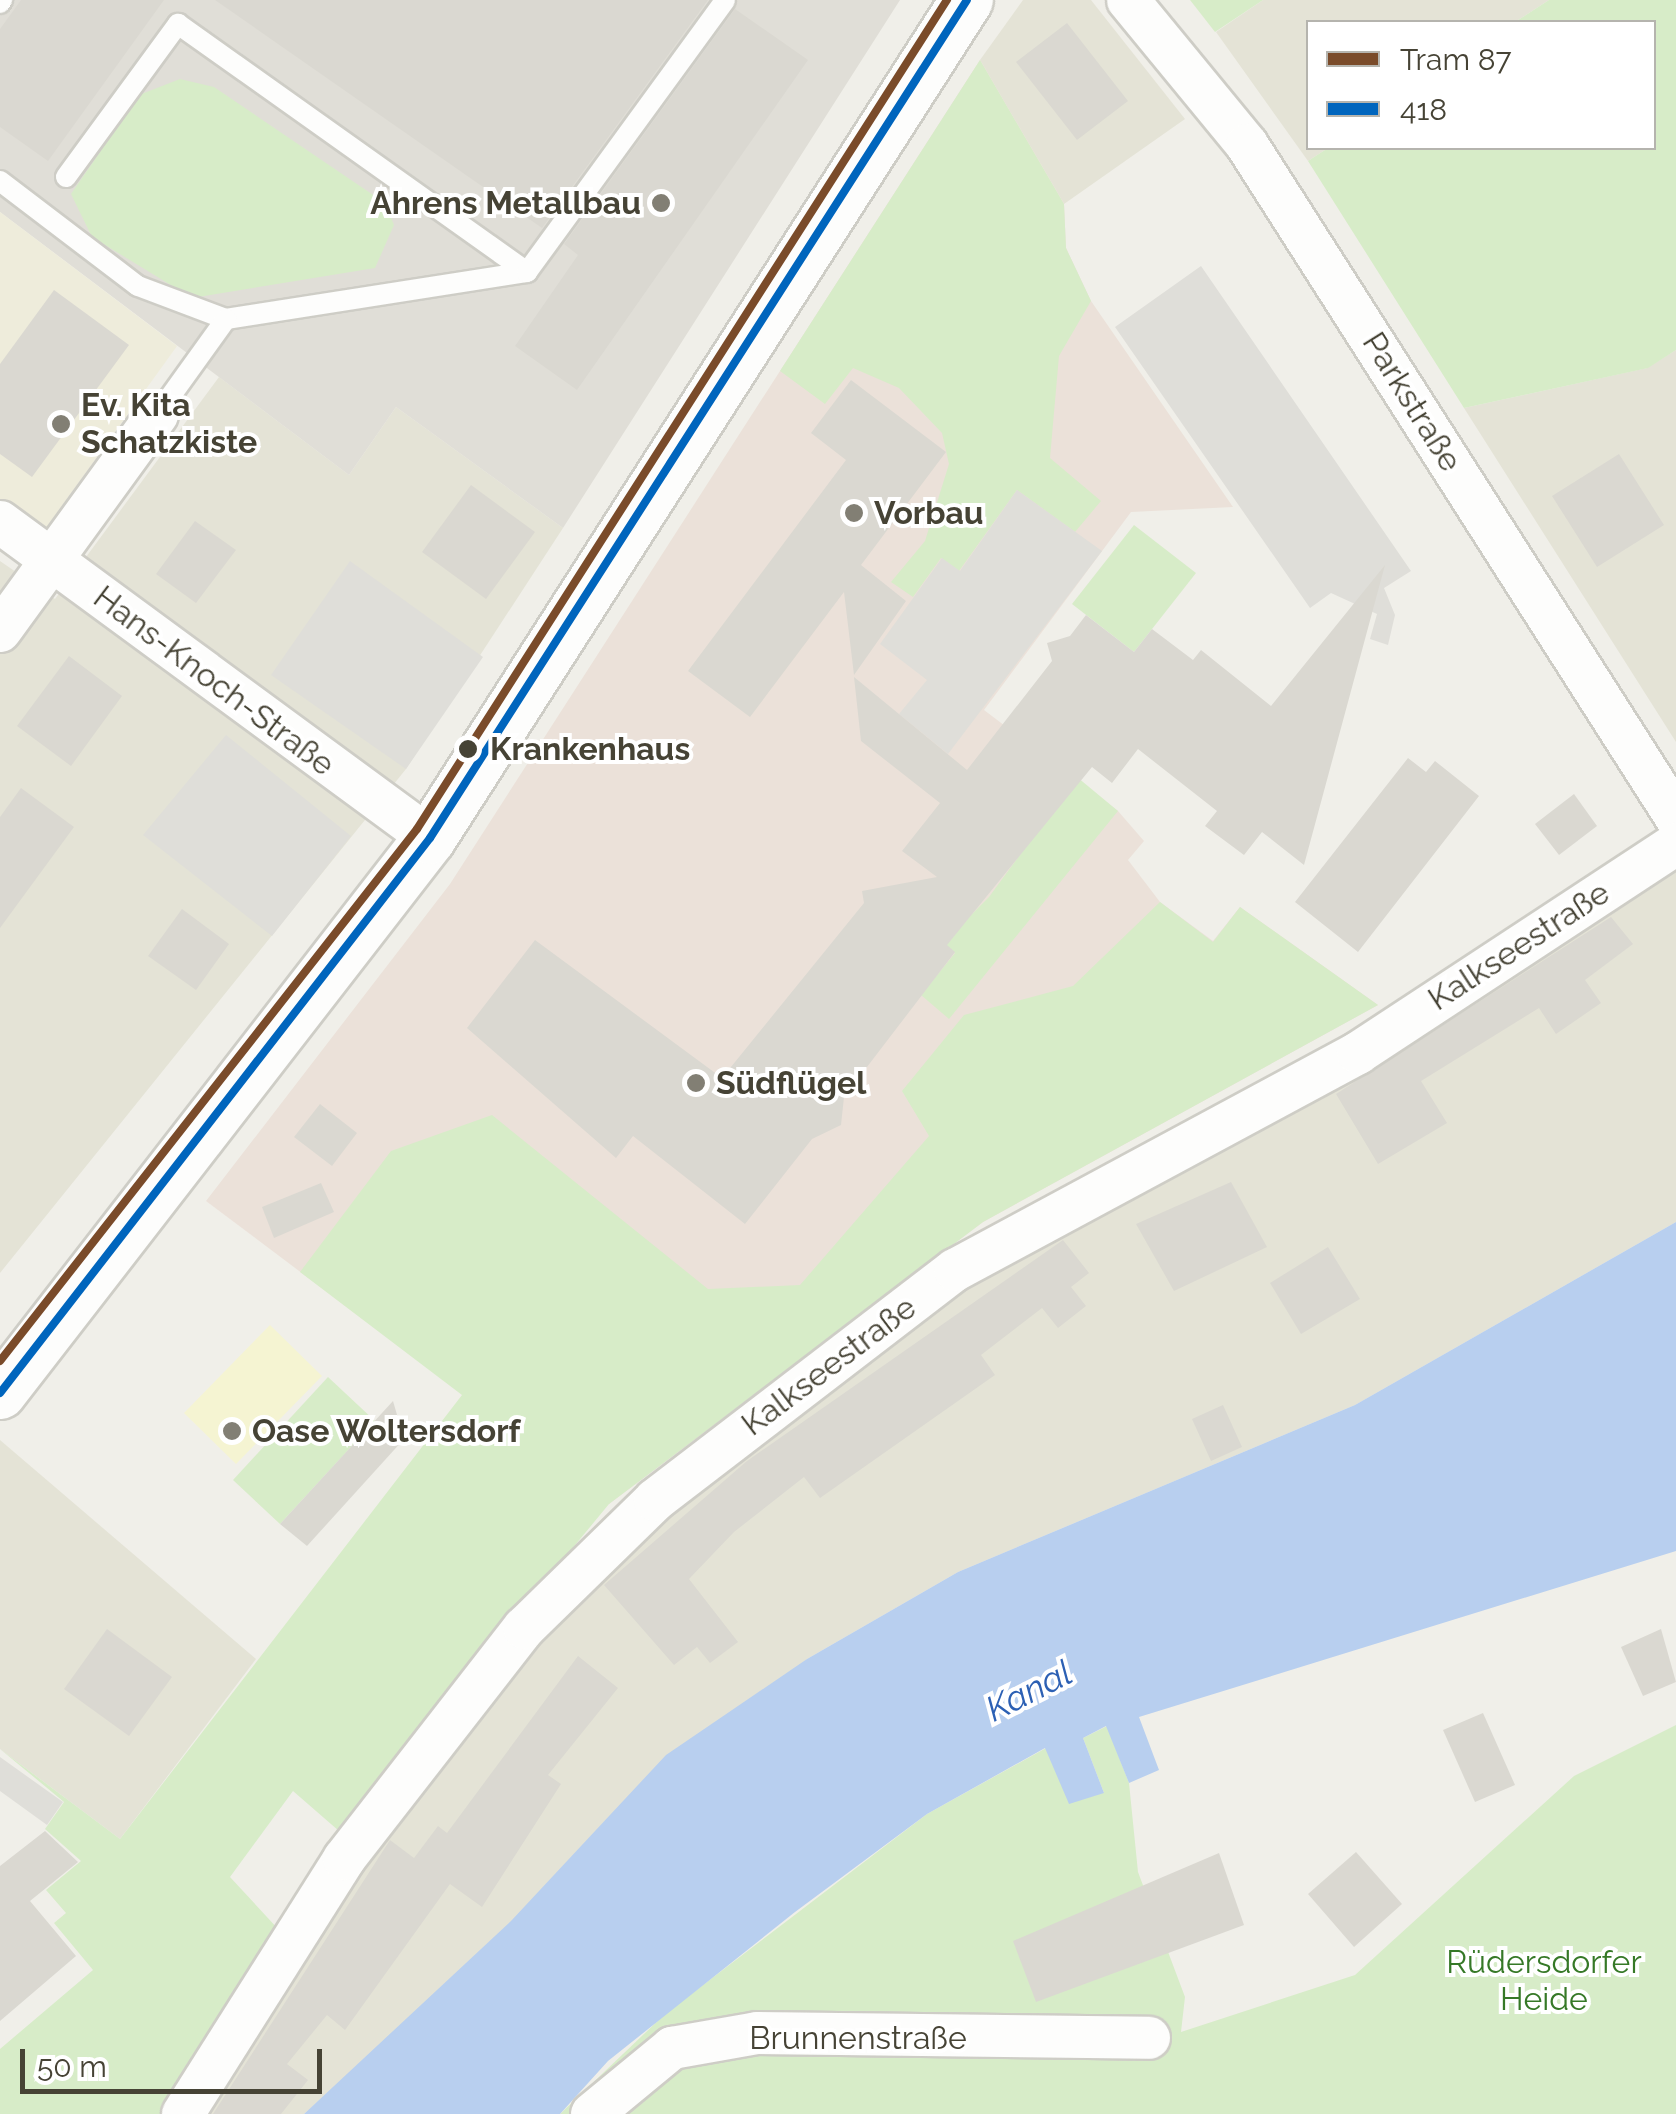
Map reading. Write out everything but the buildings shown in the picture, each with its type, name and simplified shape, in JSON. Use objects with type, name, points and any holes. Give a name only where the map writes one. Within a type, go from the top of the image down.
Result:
[{"type":"street","points":[[0,1393],[430,838],[967,0]]},
{"type":"street","name":"Parkstraße","points":[[1128,0],[1247,145],[1676,817]]},
{"type":"street","points":[[0,631],[157,415]]},
{"type":"street","name":"Hans-Knoch-Straße","points":[[0,522],[430,838]]},
{"type":"street","name":"Kalkseestraße","points":[[183,2114],[355,1846],[524,1628],[655,1500],[955,1270],[1358,1052],[1676,844]]},
{"type":"street","name":"Brunnenstraße","points":[[592,2114],[672,2048],[757,2033],[1149,2038]]},
{"type":"lane","points":[[0,181],[138,286],[226,319],[527,272],[725,0]]},
{"type":"lane","points":[[66,177],[178,24],[527,272]]},
{"type":"lane","points":[[157,415],[226,319]]},
{"type":"shaded area","points":[[0,0],[900,0],[563,528],[396,407],[349,475],[0,212]]},
{"type":"shaded area","points":[[1023,0],[1091,0],[1185,119],[1064,204],[980,60]]},
{"type":"shaded area","points":[[1263,0],[1549,0],[1518,20],[1306,20],[1306,150],[1325,150],[1308,161],[1216,32]]},
{"type":"shaded area","points":[[980,60],[1064,204],[1066,248],[1091,301],[1233,507],[1131,512],[984,710],[1118,811],[1144,841],[1128,860],[1160,902],[1213,941],[1240,907],[1378,1005],[983,1222],[609,1504],[206,1201],[450,884]]},
{"type":"shaded area","name":"Ev. Kita Schatzkiste","points":[[0,212],[177,346],[43,532],[0,502]]},
{"type":"shaded area","points":[[1201,266],[1411,571],[1384,588],[1395,615],[1388,645],[1370,639],[1377,614],[1331,593],[1310,608],[1115,327]]},
{"type":"shaded area","points":[[1676,350],[1676,742],[1464,408],[1647,368]]},
{"type":"shaded area","points":[[219,377],[349,475],[396,407],[563,528],[406,769],[0,1273],[0,561],[55,599]]},
{"type":"shaded area","points":[[1017,490],[1102,551],[948,754],[899,714],[927,680],[880,644],[942,558],[960,571]]},
{"type":"shaded area","points":[[350,561],[483,657],[406,769],[271,675]]},
{"type":"shaded area","points":[[226,735],[351,836],[272,936],[143,835]]},
{"type":"shaded area","points":[[1676,863],[1676,1222],[1355,1405],[958,1572],[807,1659],[304,2114],[193,2114],[353,1867],[536,1639],[657,1515],[955,1285]]},
{"type":"shaded area","points":[[0,1440],[256,1659],[120,1839],[0,1749]]},
{"type":"shaded area","points":[[0,1757],[63,1802],[47,1825],[0,1791]]},
{"type":"green space","points":[[1190,0],[1263,0],[1215,32]]},
{"type":"green space","points":[[1549,0],[1676,0],[1676,350],[1648,368],[1464,408],[1308,161],[1325,150],[1656,150],[1656,20],[1518,20]]},
{"type":"green space","points":[[980,60],[1064,204],[1066,248],[1091,301],[1059,356],[1050,458],[1101,501],[1075,532],[1017,490],[959,571],[941,558],[913,597],[891,582],[925,541],[949,464],[942,433],[899,388],[853,368],[825,404],[780,371]]},
{"type":"green space","points":[[180,79],[214,87],[385,203],[394,225],[375,268],[192,298],[92,237],[71,194],[139,95]]},
{"type":"green space","points":[[1134,525],[1196,573],[1134,652],[1072,604]]},
{"type":"green space","points":[[1077,777],[1118,811],[949,1019],[921,995],[955,953],[943,943],[989,897]]},
{"type":"green space","points":[[1160,902],[1213,942],[1240,907],[1378,1005],[983,1222],[609,1504],[339,1831],[293,1791],[230,1877],[279,1930],[164,2114],[0,2114],[0,2049],[93,1970],[54,1923],[66,1913],[46,1890],[81,1861],[45,1829],[64,1802],[0,1749],[120,1839],[462,1395],[300,1272],[391,1151],[492,1115],[708,1289],[800,1285],[929,1136],[902,1091],[964,1015],[1073,986]]},
{"type":"green space","points":[[328,1377],[375,1421],[280,1524],[233,1480]]},
{"type":"green space","name":"Rüdersdorfer Heide","points":[[1676,1725],[1676,2114],[560,2114],[665,2014],[927,1814],[1046,1748],[1104,1793],[1083,1738],[1107,1726],[1129,1783],[1138,1872],[1185,1997],[1181,2032],[1355,1975],[1574,1776]]},
{"type":"sand","points":[[270,1325],[322,1376],[236,1464],[184,1413]]},
{"type":"water","name":"Kanal","points":[[1676,1222],[1676,1551],[1139,1717],[1159,1770],[1129,1783],[1106,1726],[1083,1738],[1104,1793],[1069,1804],[1045,1748],[927,1814],[795,1912],[608,2061],[560,2114],[304,2114],[511,1921],[666,1755],[807,1659],[958,1572],[1355,1405]]},
{"type":"tram line","name":"87","points":[[0,1361],[417,829],[947,0]]},
{"type":"transit line","name":"418","points":[[0,1393],[430,838],[967,0]]},
{"type":"place","name":"Ahrens Metallbau","points":[[661,203]]},
{"type":"place","name":"Ev. Kita Schatzkiste","points":[[61,424]]},
{"type":"place","name":"Vorbau","points":[[854,513]]},
{"type":"place","name":"Krankenhaus","points":[[468,749]]},
{"type":"place","name":"Südflügel","points":[[696,1083]]},
{"type":"place","name":"Oase Woltersdorf","points":[[232,1431]]}]
